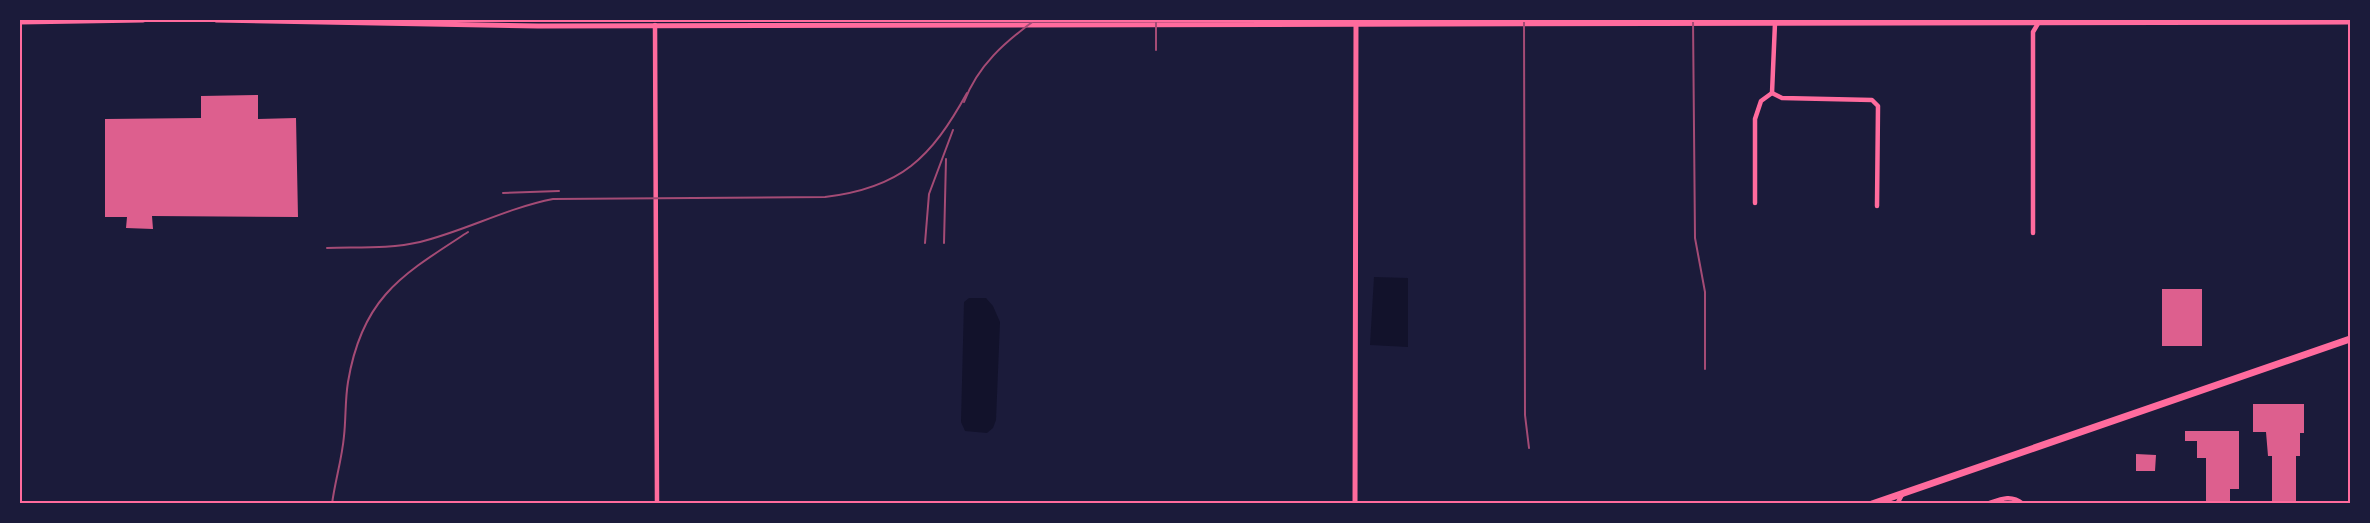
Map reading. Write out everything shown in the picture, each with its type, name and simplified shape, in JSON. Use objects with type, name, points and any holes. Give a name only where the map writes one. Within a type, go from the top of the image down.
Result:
[{"type":"highway","points":[[1872,504],[2118,417],[2350,339]]},
{"type":"street","points":[[20,22],[143,20]]},
{"type":"street","points":[[216,20],[538,26],[1356,22],[1496,25],[2038,21],[2350,22]]},
{"type":"street","points":[[2033,234],[2033,32],[2038,21]]},
{"type":"street","points":[[1354,504],[1356,22]]},
{"type":"street","points":[[1772,93],[1775,23]]},
{"type":"street","points":[[655,25],[657,504]]},
{"type":"street","points":[[1772,93],[1782,98],[1872,100],[1878,106],[1878,206]]},
{"type":"street","points":[[1755,203],[1755,119],[1761,101],[1772,93]]},
{"type":"street","points":[[1897,504],[1903,493]]},
{"type":"street","points":[[1987,504],[2005,498],[2014,498],[2024,504]]},
{"type":"shaded area","points":[[1374,277],[1408,278],[1408,347],[1370,345]]},
{"type":"shaded area","points":[[969,298],[986,298],[993,306],[1000,322],[996,420],[993,428],[987,433],[965,431],[961,422],[964,302]]},
{"type":"building","points":[[258,95],[258,119],[296,118],[298,217],[152,216],[153,229],[126,228],[127,217],[105,217],[105,119],[201,118],[201,96]]},
{"type":"building","points":[[2162,289],[2202,289],[2202,346],[2162,346]]},
{"type":"building","points":[[2253,404],[2304,404],[2304,433],[2300,433],[2300,456],[2296,456],[2296,503],[2272,503],[2272,456],[2268,456],[2266,432],[2253,432]]},
{"type":"building","points":[[2185,431],[2239,431],[2239,489],[2230,489],[2230,504],[2206,504],[2206,458],[2197,458],[2197,441],[2185,441]]},
{"type":"building","points":[[2136,454],[2156,455],[2155,471],[2136,471]]},
{"type":"railway","points":[[964,102],[977,77],[993,55],[1035,20]]},
{"type":"railway","points":[[1156,20],[1156,50]]},
{"type":"railway","points":[[1524,20],[1525,415],[1529,448]]},
{"type":"railway","points":[[1693,20],[1695,238],[1705,292],[1705,369]]},
{"type":"railway","points":[[327,248],[386,247],[420,242],[519,208],[553,199],[825,197],[851,193],[874,186],[911,166],[940,135],[967,93]]},
{"type":"railway","points":[[925,243],[929,194],[953,130]]},
{"type":"railway","points":[[944,243],[946,159]]},
{"type":"railway","points":[[503,193],[559,191]]},
{"type":"railway","points":[[332,504],[343,445],[348,382],[354,353],[363,329],[388,291],[423,262],[468,232]]}]
